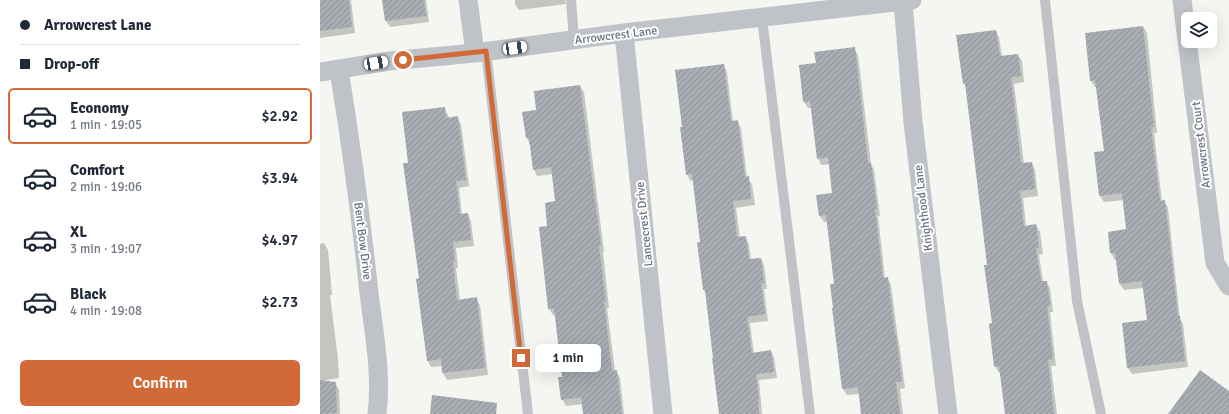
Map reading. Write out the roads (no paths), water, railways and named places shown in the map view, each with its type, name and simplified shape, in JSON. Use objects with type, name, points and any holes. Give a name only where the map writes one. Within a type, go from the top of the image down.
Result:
[{"type":"street","points":[[468,0],[480,52]]},
{"type":"street","name":"Arrowcrest Court","points":[[1183,0],[1215,263],[1229,286]]},
{"type":"street","name":"Arrowcrest Lane","points":[[320,72],[389,61],[480,52],[624,33],[908,1]]},
{"type":"street","name":"Knighthood Lane","points":[[908,1],[913,122],[948,414]]},
{"type":"street","name":"Lancecrest Drive","points":[[624,33],[663,414]]},
{"type":"street","name":"Bent Bow Drive","points":[[339,70],[349,136],[379,380],[377,414]]},
{"type":"lane","points":[[571,0],[574,40]]},
{"type":"lane","points":[[1045,0],[1077,301],[1102,414]]},
{"type":"lane","points":[[762,18],[810,414]]},
{"type":"lane","points":[[480,52],[528,414]]}]
